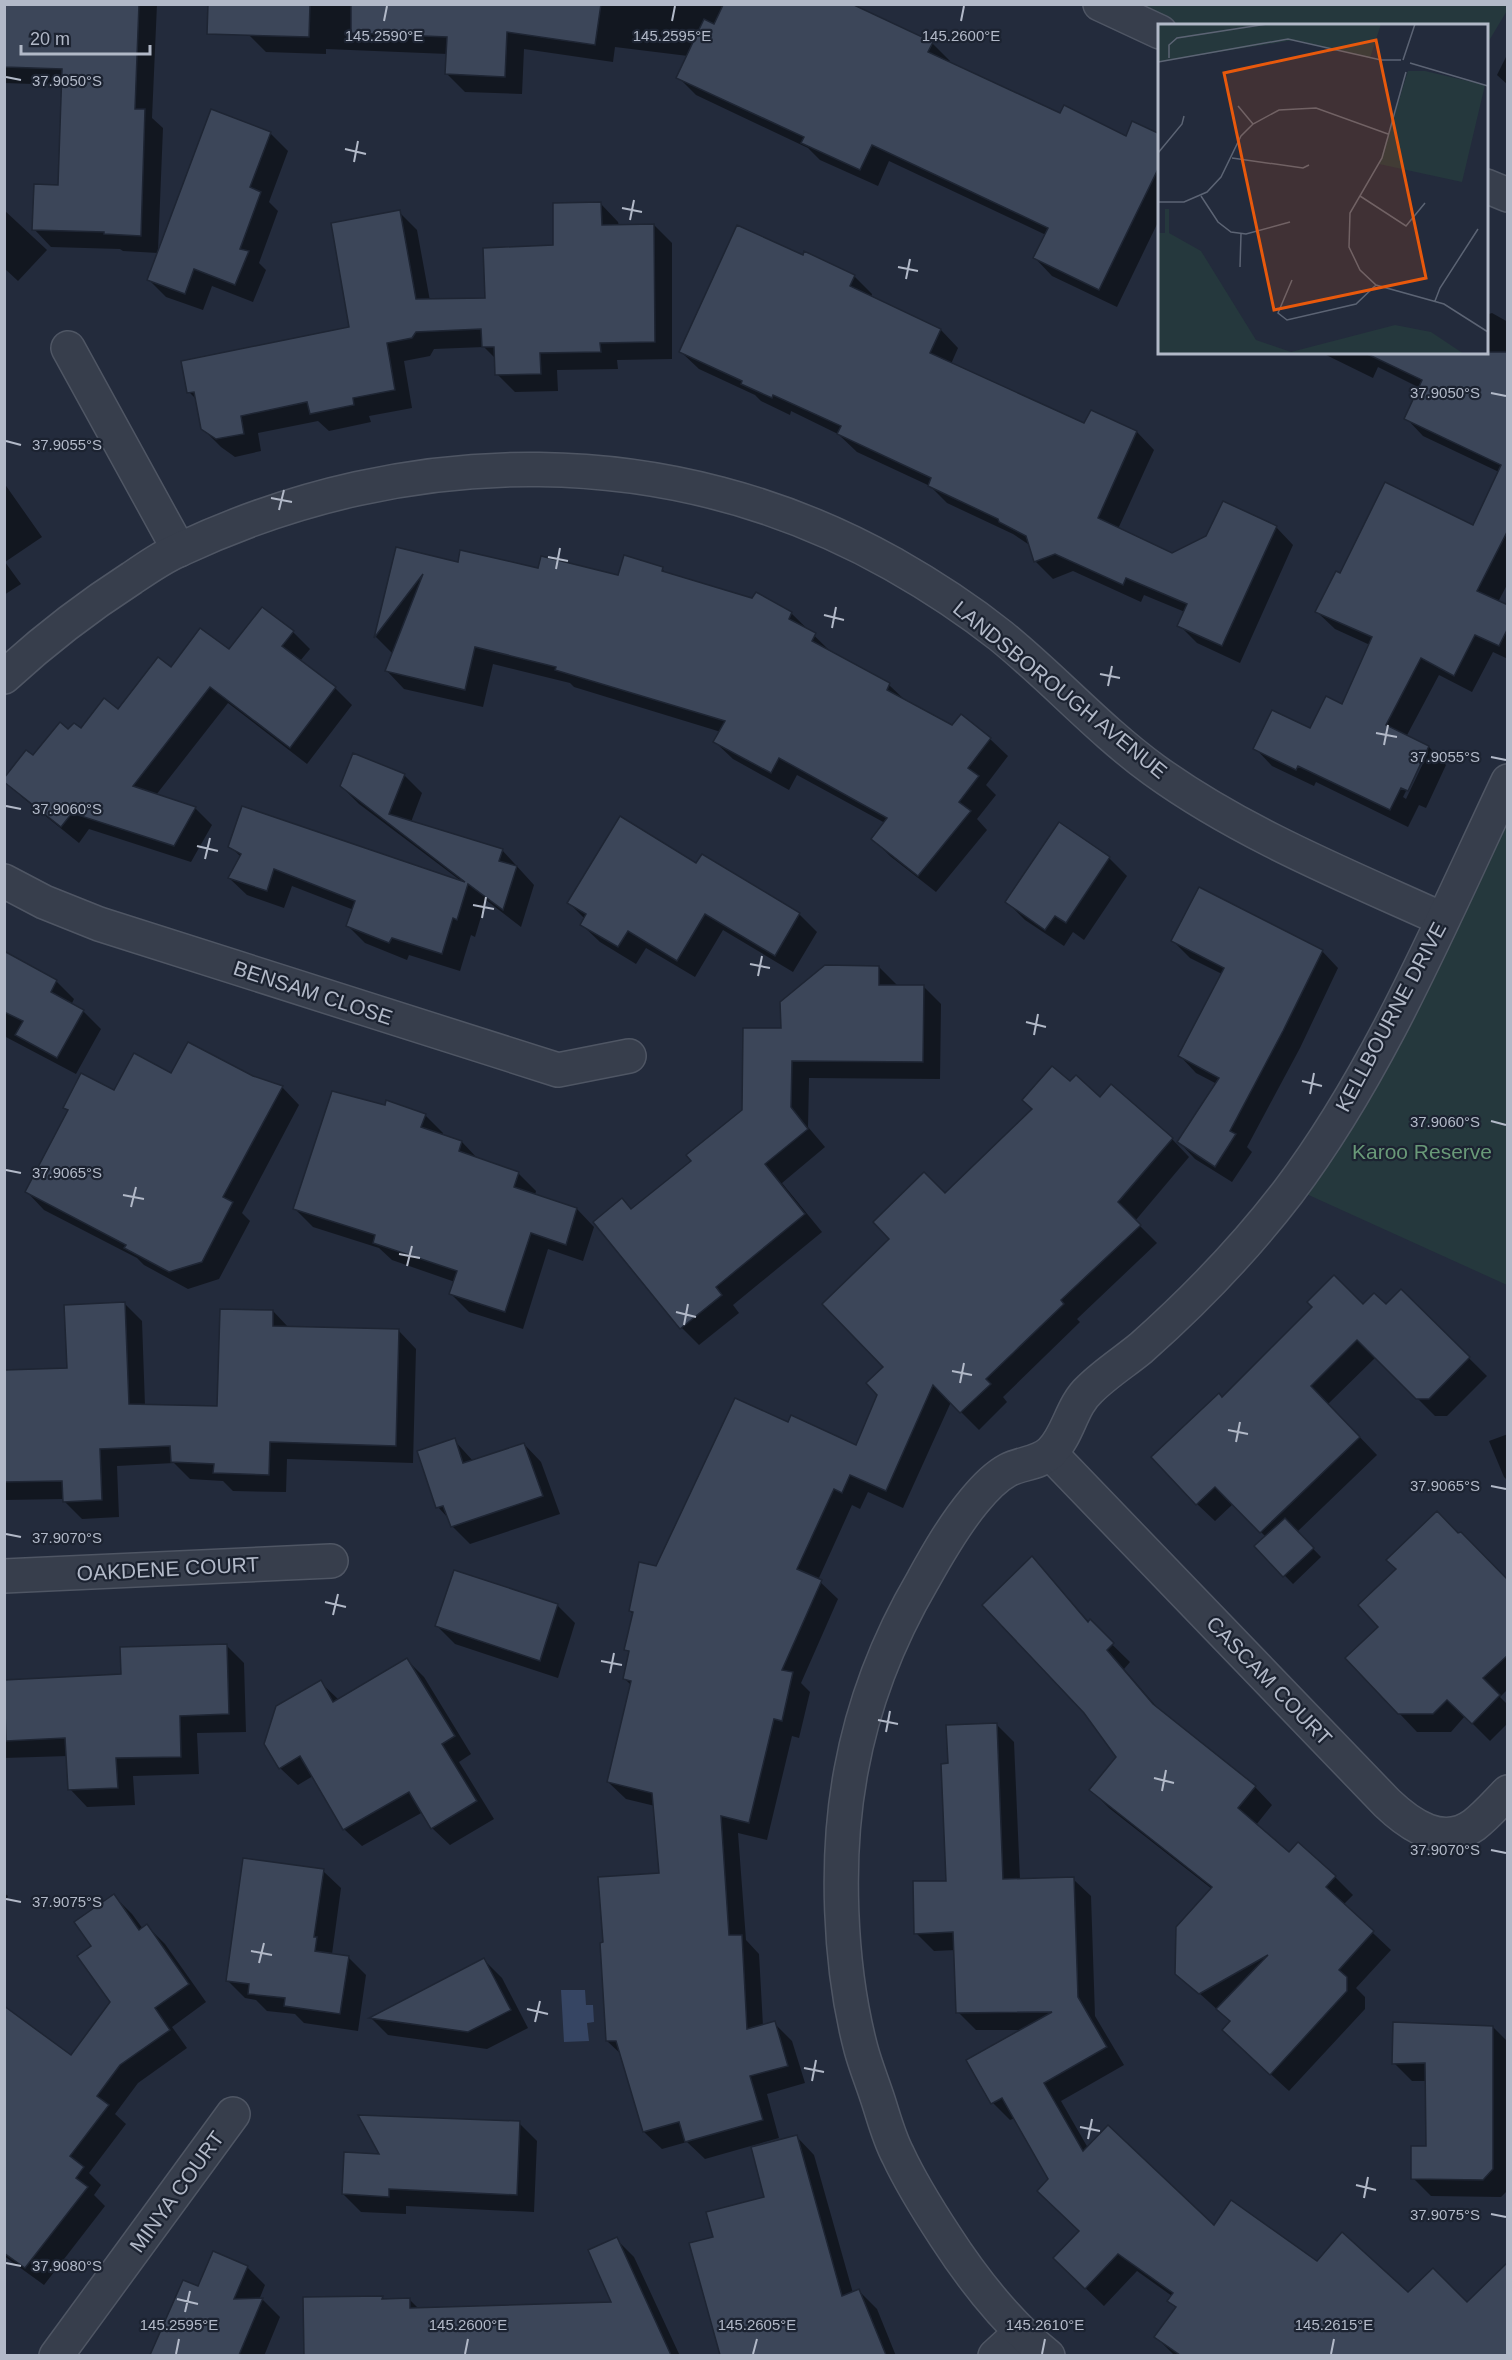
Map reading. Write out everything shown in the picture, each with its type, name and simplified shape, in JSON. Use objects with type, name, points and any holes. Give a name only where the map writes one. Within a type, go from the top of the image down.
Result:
[{"type":"street","points":[[1100,4],[1158,31]]},
{"type":"street","points":[[1488,187],[1508,195]]},
{"type":"street","points":[[68,348],[179,550]]},
{"type":"street","name":"LANDSBOROUGH AVENUE","points":[[4,678],[40,643],[129,580],[179,550],[272,512],[362,487],[451,472],[494,469],[578,471],[672,483],[717,493],[807,522],[849,541],[919,579],[999,635],[1110,736],[1181,789],[1270,839],[1442,919]]},
{"type":"street","name":"KELLBOURNE DRIVE","points":[[1050,1453],[1068,1424],[1079,1400],[1142,1347],[1208,1283],[1256,1232],[1291,1187],[1331,1129],[1372,1060],[1508,781]]},
{"type":"street","name":"BENSAM CLOSE","points":[[4,881],[44,902],[99,924],[558,1070],[629,1056]]},
{"type":"street","points":[[1048,2355],[1020,2334],[969,2273],[931,2214],[897,2153],[861,2050],[849,1983],[842,1918],[843,1840],[850,1773],[871,1696],[898,1626],[937,1554],[972,1503],[1008,1470],[1050,1453]]},
{"type":"street","name":"CASCAM COURT","points":[[1050,1453],[1387,1803],[1411,1823],[1424,1831],[1452,1836],[1475,1825],[1508,1792]]},
{"type":"street","name":"OAKDENE COURT","points":[[4,1576],[331,1561]]},
{"type":"street","name":"MINYA COURT","points":[[56,2355],[234,2114]]},
{"type":"street","points":[[995,2355],[1020,2334]]},
{"type":"green space","points":[[1507,4],[1508,9],[1488,42],[1488,24],[1158,25],[1100,5]]},
{"type":"green space","name":"Karoo Reserve","points":[[1507,781],[1507,1285],[1291,1187]]},
{"type":"water","points":[[561,1990],[585,1990],[586,2005],[593,2005],[594,2022],[587,2023],[589,2041],[564,2042]]},
{"type":"building","points":[[4,4],[139,4],[135,109],[145,109],[141,236],[104,234],[104,232],[32,230],[34,184],[58,185],[62,69],[4,67]]},
{"type":"building","points":[[208,4],[310,4],[309,37],[207,34]]},
{"type":"building","points":[[351,4],[601,4],[595,45],[507,32],[505,77],[445,74],[447,37],[351,33]]},
{"type":"building","points":[[723,5],[854,5],[933,42],[928,52],[1060,113],[1064,105],[1126,136],[1132,121],[1158,133],[1158,169],[1099,290],[1033,258],[1048,228],[872,145],[860,170],[801,143],[804,137],[676,78],[704,19],[714,24]]},
{"type":"building","points":[[211,109],[271,132],[250,187],[261,192],[240,249],[249,251],[235,285],[194,269],[185,294],[147,280]]},
{"type":"building","points":[[601,202],[602,225],[654,224],[655,342],[600,343],[601,352],[540,353],[541,374],[495,375],[494,347],[482,347],[481,329],[416,332],[412,338],[387,343],[395,390],[353,398],[354,405],[310,414],[307,402],[241,416],[244,434],[216,439],[201,429],[194,392],[187,393],[181,361],[349,327],[331,223],[400,210],[416,299],[485,298],[483,248],[553,245],[553,203]]},
{"type":"building","points":[[737,225],[803,255],[804,251],[855,275],[850,286],[941,329],[930,353],[1084,423],[1091,410],[1137,431],[1098,518],[1172,553],[1206,536],[1223,501],[1277,526],[1222,646],[1177,626],[1187,604],[1126,578],[1123,585],[1055,554],[1034,562],[1026,536],[999,522],[998,519],[928,486],[931,478],[837,434],[841,426],[773,395],[772,398],[741,384],[742,381],[679,352]]},
{"type":"building","points":[[1508,352],[1508,530],[1477,591],[1508,605],[1508,628],[1499,646],[1475,635],[1454,676],[1421,658],[1386,725],[1429,746],[1408,791],[1401,788],[1390,810],[1298,766],[1296,770],[1253,749],[1272,710],[1310,728],[1326,696],[1342,704],[1372,637],[1315,612],[1336,571],[1340,573],[1385,482],[1473,525],[1501,465],[1404,419],[1422,380],[1367,354]]},
{"type":"building","points":[[396,547],[458,562],[460,550],[538,568],[541,556],[618,575],[624,555],[663,567],[662,571],[752,598],[756,592],[792,612],[789,619],[816,633],[812,641],[890,683],[887,690],[952,725],[961,714],[991,738],[968,768],[979,776],[959,802],[971,811],[918,876],[871,839],[887,818],[779,758],[771,773],[713,742],[725,721],[555,670],[556,667],[475,647],[465,690],[385,671],[423,574],[374,638]]},
{"type":"building","points":[[262,607],[294,631],[282,646],[336,687],[290,748],[210,687],[133,786],[196,807],[174,846],[72,813],[61,827],[4,782],[4,778],[26,750],[33,755],[60,722],[68,729],[74,723],[81,728],[104,698],[118,709],[158,657],[171,667],[200,628],[229,649]]},
{"type":"building","points":[[353,753],[405,774],[389,814],[503,849],[499,861],[517,866],[503,910],[468,884],[457,920],[453,918],[442,954],[392,938],[389,943],[346,926],[355,901],[274,869],[267,891],[228,878],[241,854],[228,847],[242,806],[465,882],[340,786]]},
{"type":"building","points":[[620,816],[696,863],[702,854],[800,913],[775,956],[705,914],[677,961],[628,931],[618,947],[580,925],[586,914],[567,903]]},
{"type":"building","points":[[1059,822],[1110,857],[1066,923],[1055,916],[1045,930],[1005,902]]},
{"type":"building","points":[[1199,887],[1323,950],[1230,1131],[1236,1134],[1215,1167],[1177,1142],[1219,1078],[1178,1056],[1224,968],[1171,941]]},
{"type":"building","points":[[4,951],[57,980],[51,992],[84,1010],[57,1058],[15,1035],[23,1021],[4,1012]]},
{"type":"building","points":[[825,965],[879,966],[879,985],[924,985],[923,1062],[792,1061],[791,1107],[808,1129],[765,1164],[805,1214],[716,1287],[722,1295],[680,1329],[593,1222],[622,1198],[631,1209],[691,1161],[686,1155],[742,1110],[743,1028],[781,1028],[780,1002]]},
{"type":"building","points":[[188,1042],[253,1076],[283,1086],[223,1197],[233,1202],[202,1262],[169,1272],[124,1248],[126,1245],[25,1192],[68,1110],[63,1108],[81,1073],[114,1090],[134,1053],[171,1073]]},
{"type":"building","points":[[1052,1066],[1070,1081],[1076,1075],[1100,1097],[1111,1084],[1173,1138],[1118,1202],[1141,1225],[1061,1300],[1064,1304],[986,1379],[991,1384],[960,1413],[933,1385],[886,1491],[850,1475],[842,1493],[834,1489],[797,1569],[822,1580],[782,1670],[793,1672],[782,1721],[774,1719],[749,1823],[721,1816],[729,1935],[742,1935],[747,2029],[775,2021],[788,2066],[750,2076],[763,2120],[685,2142],[679,2122],[643,2132],[616,2041],[606,2041],[600,1943],[603,1942],[598,1877],[659,1873],[652,1793],[607,1782],[631,1681],[623,1679],[629,1651],[624,1650],[633,1612],[629,1611],[639,1562],[656,1566],[735,1398],[788,1422],[791,1415],[856,1445],[877,1395],[866,1383],[883,1367],[822,1304],[889,1239],[873,1222],[924,1172],[945,1193],[1032,1109],[1022,1100]]},
{"type":"building","points":[[332,1091],[385,1105],[386,1100],[426,1114],[421,1127],[462,1141],[459,1151],[519,1172],[514,1187],[577,1208],[566,1245],[531,1233],[505,1312],[449,1294],[457,1271],[373,1243],[375,1235],[293,1209]]},
{"type":"building","points":[[1334,1275],[1363,1304],[1374,1293],[1386,1304],[1401,1289],[1470,1357],[1429,1399],[1416,1399],[1357,1340],[1311,1386],[1360,1437],[1260,1533],[1215,1487],[1196,1505],[1151,1457],[1219,1393],[1222,1397],[1312,1307],[1307,1302]]},
{"type":"building","points":[[125,1302],[129,1404],[217,1406],[220,1309],[273,1310],[273,1326],[399,1329],[396,1446],[270,1442],[269,1475],[213,1473],[214,1464],[171,1462],[170,1446],[100,1449],[102,1500],[63,1502],[62,1481],[4,1482],[4,1370],[67,1368],[64,1305]]},
{"type":"building","points":[[455,1438],[463,1463],[524,1443],[543,1496],[451,1527],[443,1506],[436,1508],[417,1451]]},
{"type":"building","points":[[1437,1511],[1508,1580],[1508,1655],[1483,1678],[1500,1695],[1472,1724],[1447,1700],[1433,1714],[1398,1714],[1345,1658],[1378,1627],[1358,1605],[1396,1569],[1386,1560]]},
{"type":"building","points":[[1285,1518],[1314,1548],[1283,1577],[1254,1546]]},
{"type":"building","points":[[1032,1556],[1088,1622],[1090,1619],[1114,1643],[1107,1650],[1153,1704],[1256,1786],[1238,1808],[1289,1852],[1298,1842],[1336,1876],[1326,1887],[1374,1931],[1339,1970],[1347,1977],[1347,1991],[1270,2075],[1222,2030],[1230,2021],[1216,2009],[1268,1955],[1199,1994],[1175,1974],[1176,1927],[1212,1887],[1089,1790],[1116,1757],[1084,1713],[982,1605]]},
{"type":"building","points":[[454,1570],[558,1604],[540,1661],[435,1626]]},
{"type":"building","points":[[227,1644],[229,1714],[180,1716],[181,1757],[116,1758],[118,1788],[68,1790],[65,1738],[6,1741],[4,1680],[121,1674],[120,1647]]},
{"type":"building","points":[[407,1658],[455,1736],[442,1744],[477,1801],[431,1829],[409,1792],[343,1830],[300,1756],[279,1769],[264,1744],[276,1706],[321,1680],[333,1702]]},
{"type":"building","points":[[997,1723],[1003,1879],[1074,1877],[1078,1997],[1107,2047],[1044,2083],[1083,2151],[1108,2125],[1214,2225],[1231,2200],[1317,2261],[1342,2232],[1408,2292],[1433,2268],[1467,2302],[1508,2262],[1508,2355],[1180,2355],[1154,2337],[1176,2307],[1167,2301],[1173,2293],[1118,2254],[1085,2289],[1053,2258],[1079,2231],[1037,2191],[1048,2179],[1002,2098],[991,2104],[966,2060],[1052,2012],[956,2013],[953,1932],[914,1934],[913,1881],[946,1881],[941,1764],[948,1763],[946,1725]]},
{"type":"building","points":[[243,1858],[324,1869],[314,1937],[317,1937],[315,1951],[349,1956],[340,2014],[284,2006],[285,1998],[248,1994],[249,1984],[226,1981]]},
{"type":"building","points":[[114,1894],[139,1930],[147,1924],[189,1984],[155,2008],[170,2030],[120,2065],[97,2096],[109,2105],[70,2156],[84,2167],[76,2178],[88,2187],[25,2268],[4,2253],[4,2006],[71,2055],[110,2002],[77,1956],[91,1946],[74,1922]]},
{"type":"building","points":[[484,1958],[511,2010],[468,2032],[369,2018]]},
{"type":"building","points":[[1393,2022],[1493,2026],[1493,2169],[1483,2180],[1411,2179],[1411,2146],[1426,2146],[1425,2063],[1392,2064]]},
{"type":"building","points":[[358,2115],[520,2121],[517,2195],[389,2189],[389,2197],[342,2194],[344,2152],[379,2154]]},
{"type":"building","points":[[797,2135],[842,2296],[859,2289],[886,2355],[720,2355],[689,2243],[713,2237],[706,2212],[764,2197],[751,2147]]},
{"type":"building","points":[[617,2237],[671,2355],[304,2355],[303,2297],[410,2298],[410,2308],[611,2302],[588,2250]]},
{"type":"building","points":[[213,2251],[248,2266],[234,2299],[263,2298],[239,2355],[150,2355],[183,2280],[198,2286]]}]
